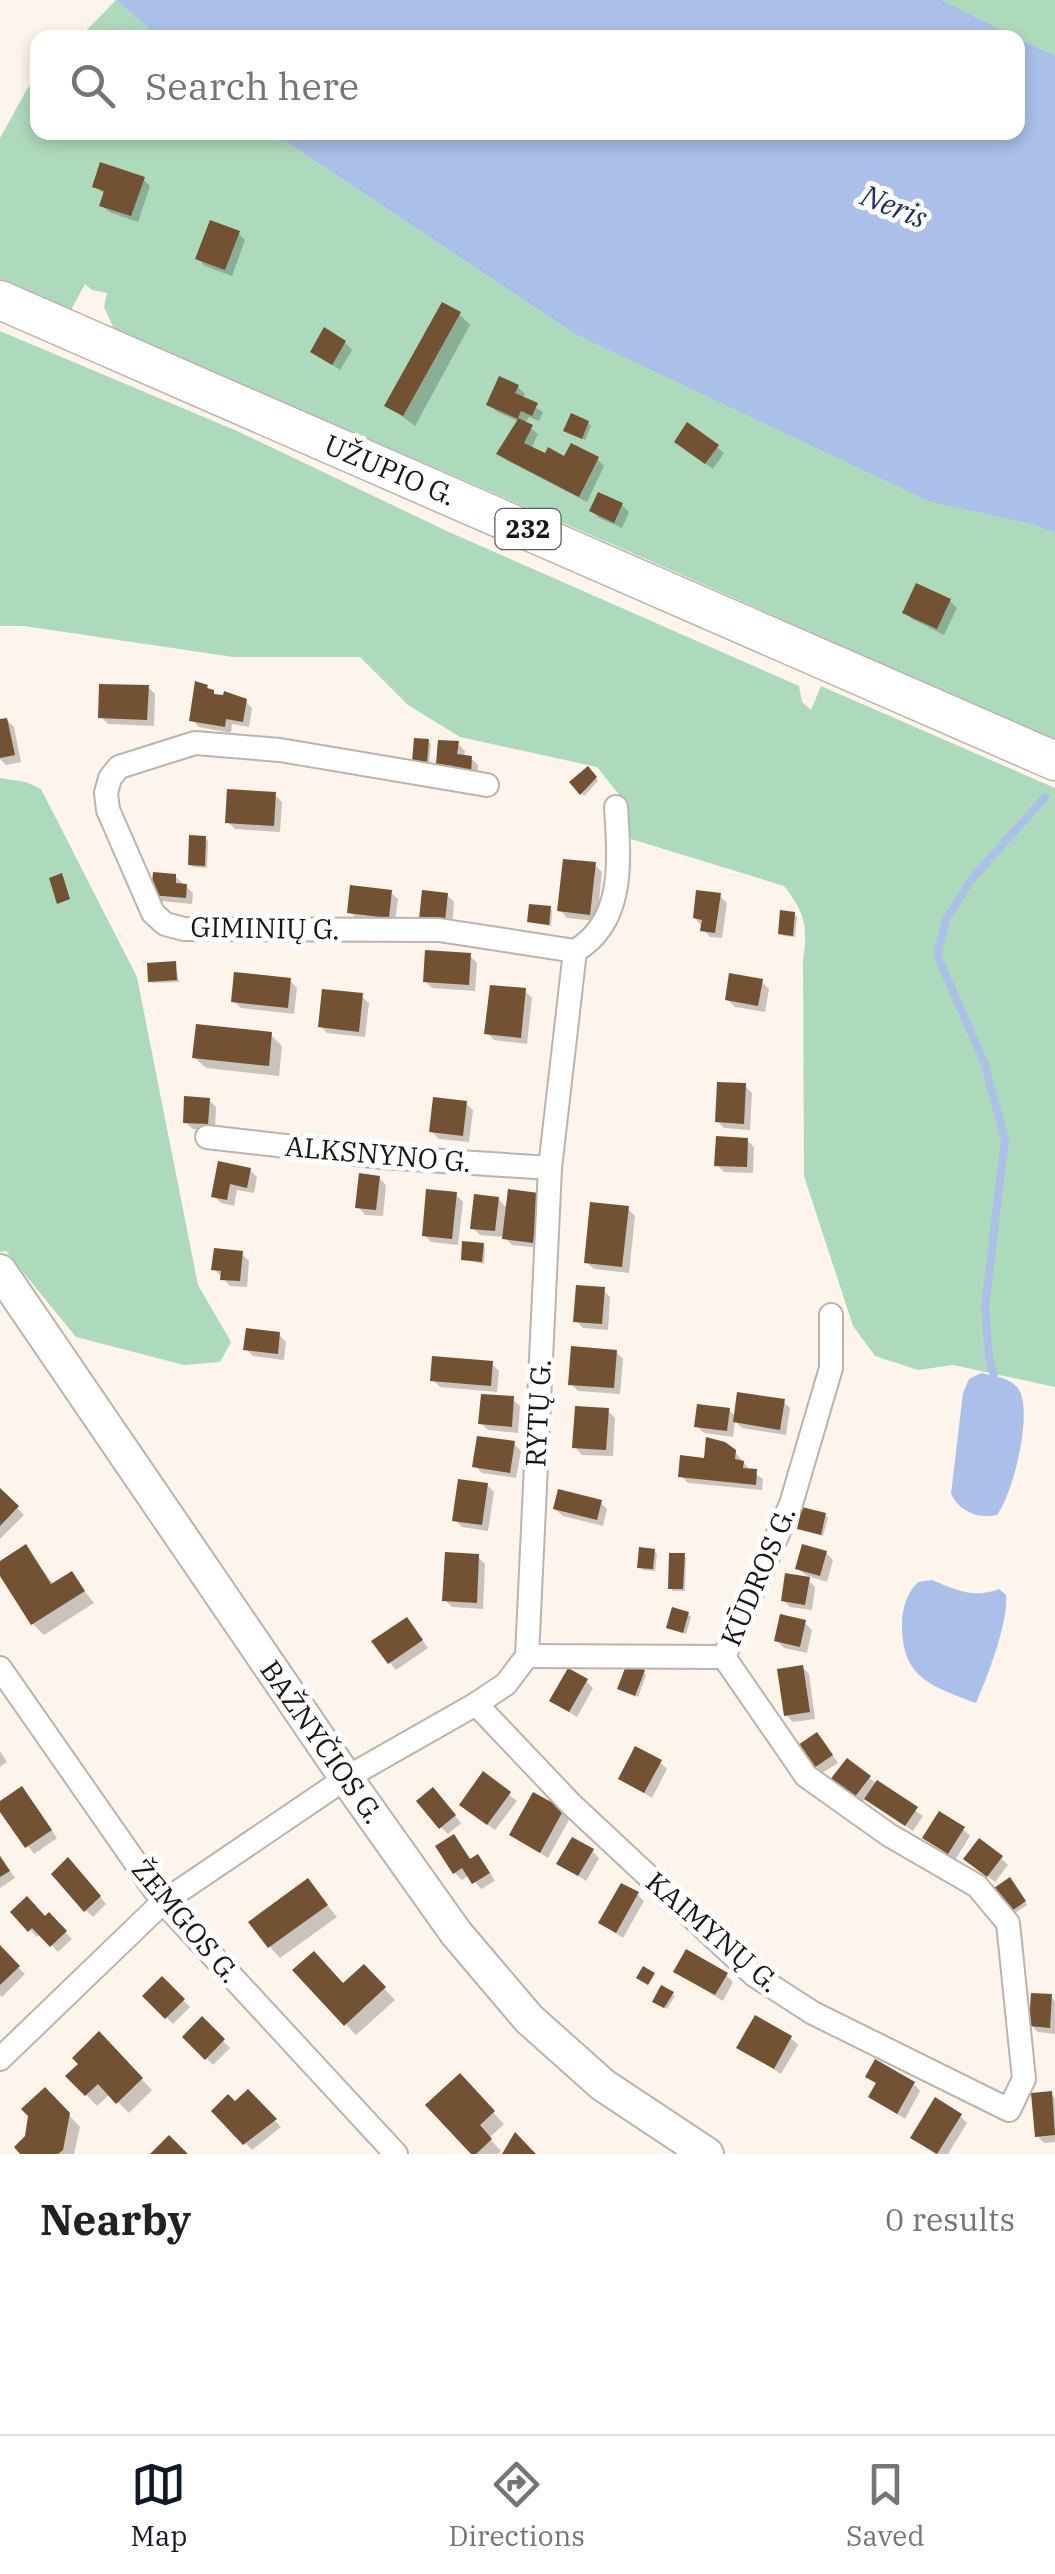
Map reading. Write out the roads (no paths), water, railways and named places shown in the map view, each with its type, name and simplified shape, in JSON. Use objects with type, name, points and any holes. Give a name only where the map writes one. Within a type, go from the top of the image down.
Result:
[{"type":"main road","name":"UŽUPIO G.","points":[[0,300],[1055,761]]},
{"type":"main road","name":"BAŽNYČIOS G.","points":[[0,1272],[456,1933],[528,2019],[604,2085],[707,2154]]},
{"type":"street","name":"GIMINIŲ G.","points":[[488,785],[280,750],[195,743],[119,767],[110,778],[106,793],[108,810],[153,913],[165,924],[184,929],[439,930],[576,951]]},
{"type":"street","points":[[576,951],[608,921],[617,879],[616,808]]},
{"type":"street","name":"RYTŲ G.","points":[[526,1656],[550,1168],[576,951]]},
{"type":"street","name":"ALKSNYNO G.","points":[[207,1137],[382,1158],[550,1168]]},
{"type":"street","name":"KŪDROS G.","points":[[831,1315],[831,1368],[791,1504],[724,1657],[806,1776],[889,1835],[977,1886],[1008,1923],[1018,2012]]},
{"type":"street","points":[[0,2059],[163,1902],[346,1778],[506,1684],[526,1656],[724,1657]]},
{"type":"street","name":"ŽEMGOS G.","points":[[0,1668],[163,1902],[396,2154]]},
{"type":"street","name":"KAIMYNŲ G.","points":[[476,1704],[570,1804],[754,1975],[812,2013],[1009,2110],[1024,2079],[1018,2012]]},
{"type":"water","points":[[116,0],[942,0],[1000,30],[151,30]]},
{"type":"water","name":"Neris","points":[[1025,42],[1055,55],[1055,533],[1029,523],[931,502],[575,334],[284,140],[1025,140]]},
{"type":"water","points":[[981,1373],[1005,1379],[1017,1387],[1024,1413],[1020,1451],[1009,1489],[997,1515],[990,1516],[964,1510],[951,1494],[963,1393],[969,1379]]},
{"type":"water","points":[[932,1580],[965,1592],[999,1589],[1006,1595],[1001,1634],[976,1703],[922,1678],[907,1657],[902,1625],[906,1601],[918,1582]]},
{"type":"waterway","points":[[994,1376],[985,1307],[1005,1140],[984,1062],[937,955],[946,920],[971,880],[1045,797]]}]
